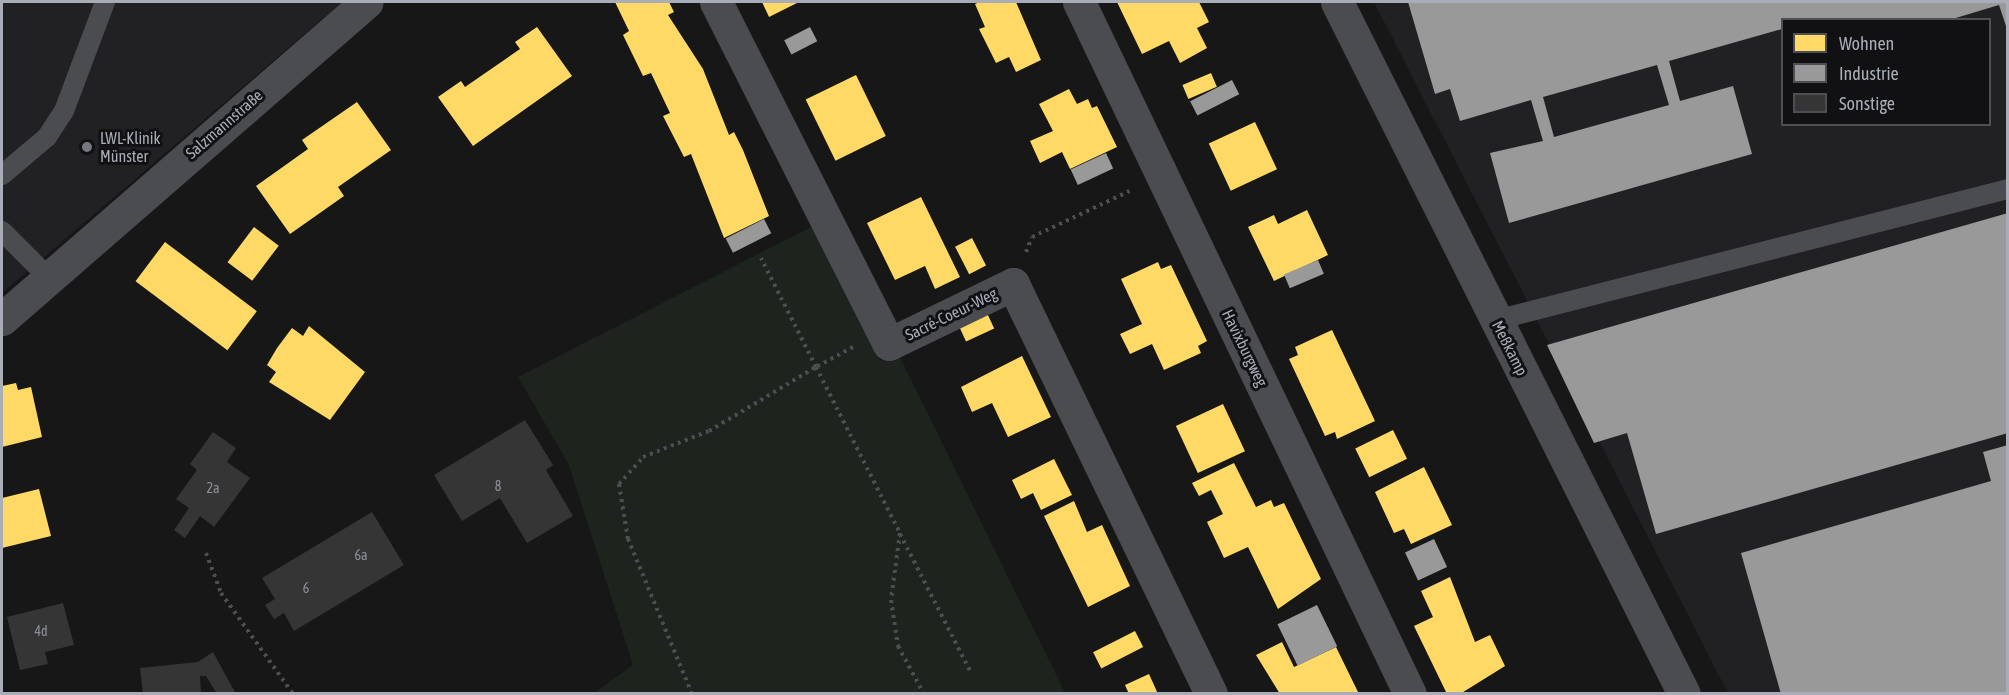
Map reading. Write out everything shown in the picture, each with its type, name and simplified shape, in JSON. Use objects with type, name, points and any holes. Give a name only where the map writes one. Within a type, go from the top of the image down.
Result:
[{"type":"street","name":"Salzmannstraße","points":[[2,319],[47,276],[367,2]]},
{"type":"street","name":"Sacré-Coeur-Weg","points":[[716,2],[889,344],[1013,284],[1211,693]]},
{"type":"street","name":"Havixburgweg","points":[[1079,2],[1410,693]]},
{"type":"street","name":"Meßkamp","points":[[1337,2],[1684,693]]},
{"type":"lane","points":[[2,175],[47,137],[64,111],[105,2]]},
{"type":"lane","points":[[1496,320],[2007,189]]},
{"type":"lane","points":[[2,231],[47,276]]},
{"type":"path","points":[[1013,284],[1032,237],[1162,176]]},
{"type":"path","points":[[761,258],[970,671]]},
{"type":"path","points":[[692,693],[628,539],[619,484],[643,457],[709,431],[816,367],[883,332]]},
{"type":"path","points":[[900,533],[891,600],[898,646],[924,693]]},
{"type":"path","points":[[206,554],[221,593],[293,693]]},
{"type":"shaded area","name":"LWL-Klinik Münster","points":[[2,2],[342,2],[2,293]]},
{"type":"shaded area","points":[[1374,2],[2007,2],[2007,693],[1728,693]]},
{"type":"shaded area","points":[[813,226],[881,361],[898,353],[1065,693],[594,693],[633,665],[569,465],[518,377]]},
{"type":"building: Wohnen","points":[[615,2],[669,2],[674,12],[668,15],[703,69],[729,135],[734,132],[743,150],[769,216],[724,238],[691,154],[684,157],[663,116],[670,113],[651,73],[643,76],[623,35],[629,31]]},
{"type":"building: Wohnen","points":[[762,2],[799,2],[769,17]]},
{"type":"building: Wohnen","points":[[1016,2],[1041,60],[1016,72],[1009,57],[996,63],[979,29],[985,27],[975,4]]},
{"type":"building: Wohnen","points":[[1117,2],[1199,2],[1209,22],[1197,28],[1207,48],[1180,63],[1169,41],[1142,54]]},
{"type":"building: Wohnen","points":[[537,27],[572,76],[473,146],[438,97],[461,81],[465,87],[520,49],[515,42]]},
{"type":"building: Wohnen","points":[[1211,73],[1217,87],[1188,99],[1182,85]]},
{"type":"building: Wohnen","points":[[856,75],[886,136],[835,161],[806,100]]},
{"type":"building: Wohnen","points":[[1069,89],[1077,104],[1088,99],[1092,108],[1097,106],[1117,147],[1070,169],[1062,152],[1040,163],[1030,141],[1053,131],[1039,104]]},
{"type":"building: Wohnen","points":[[357,102],[391,150],[338,187],[344,196],[290,234],[256,186],[308,149],[302,140]]},
{"type":"building: Wohnen","points":[[1255,122],[1277,169],[1231,191],[1209,144]]},
{"type":"building: Wohnen","points":[[921,197],[960,277],[935,289],[925,266],[895,280],[867,223]]},
{"type":"building: Wohnen","points":[[1307,210],[1328,255],[1274,281],[1248,227],[1274,215],[1278,224]]},
{"type":"building: Wohnen","points":[[254,227],[279,246],[252,281],[228,262]]},
{"type":"building: Wohnen","points":[[972,238],[986,266],[969,274],[955,247]]},
{"type":"building: Wohnen","points":[[165,242],[257,311],[227,350],[136,281]]},
{"type":"building: Wohnen","points":[[1158,262],[1161,269],[1171,265],[1207,341],[1198,346],[1201,353],[1164,370],[1152,344],[1130,354],[1120,334],[1142,324],[1121,279]]},
{"type":"building: Wohnen","points":[[987,313],[994,328],[966,342],[959,326]]},
{"type":"building: Wohnen","points":[[309,326],[365,372],[330,420],[269,382],[276,372],[267,365],[277,348],[292,328],[303,336]]},
{"type":"building: Wohnen","points":[[1332,330],[1375,421],[1337,439],[1335,432],[1325,436],[1289,359],[1298,355],[1295,347]]},
{"type":"building: Wohnen","points":[[1022,356],[1051,417],[1008,437],[992,403],[972,412],[961,387]]},
{"type":"building: Wohnen","points":[[16,383],[18,390],[31,387],[42,437],[2,447],[2,386]]},
{"type":"building: Wohnen","points":[[1223,404],[1245,451],[1198,473],[1176,426]]},
{"type":"building: Wohnen","points":[[1393,430],[1407,459],[1369,477],[1355,448]]},
{"type":"building: Wohnen","points":[[1054,459],[1072,495],[1041,510],[1033,493],[1021,499],[1012,480]]},
{"type":"building: Wohnen","points":[[1234,463],[1256,507],[1271,500],[1274,507],[1284,503],[1321,579],[1278,609],[1248,547],[1224,558],[1207,522],[1223,514],[1211,490],[1199,496],[1192,483]]},
{"type":"building: Wohnen","points":[[1424,467],[1452,525],[1411,544],[1404,529],[1394,533],[1375,492]]},
{"type":"building: Wohnen","points":[[39,489],[51,536],[2,548],[2,498]]},
{"type":"building: Wohnen","points":[[1074,501],[1087,532],[1102,525],[1130,586],[1088,607],[1044,516]]},
{"type":"building: Wohnen","points":[[1450,577],[1475,642],[1490,635],[1505,666],[1460,694],[1447,694],[1414,626],[1433,617],[1421,591]]},
{"type":"building: Wohnen","points":[[1135,631],[1143,647],[1101,668],[1093,652]]},
{"type":"building: Wohnen","points":[[1282,642],[1294,667],[1336,647],[1359,694],[1280,694],[1256,655]]},
{"type":"building: Wohnen","points":[[1149,674],[1158,694],[1129,694],[1125,685]]},
{"type":"building: Industrie","points":[[1408,2],[2008,2],[2008,32],[1999,5],[1956,18],[1781,18],[1781,29],[1669,61],[1680,101],[1733,86],[1752,154],[1509,223],[1490,153],[1543,141],[1531,100],[1460,121],[1450,89],[1435,94]],"holes":[[[1657,65],[1669,105],[1554,137],[1543,97]]]},
{"type":"building: Industrie","points":[[810,27],[817,41],[791,54],[784,40]]},
{"type":"building: Industrie","points":[[1232,80],[1239,94],[1197,116],[1190,101]]},
{"type":"building: Industrie","points":[[1106,153],[1113,168],[1078,185],[1071,169]]},
{"type":"building: Industrie","points":[[2008,213],[2008,433],[1656,534],[1627,433],[1594,443],[1547,345]]},
{"type":"building: Industrie","points":[[764,219],[771,233],[733,253],[726,239]]},
{"type":"building: Industrie","points":[[1318,260],[1324,274],[1290,288],[1284,274]]},
{"type":"building: Industrie","points":[[2008,445],[2008,694],[1781,694],[1741,553],[1991,481],[1983,452]]},
{"type":"building: Industrie","points":[[1434,539],[1447,567],[1418,581],[1405,553]]},
{"type":"building: Industrie","points":[[1317,605],[1337,646],[1298,666],[1277,624]]},
{"type":"building: Sonstige","points":[[525,420],[553,465],[546,470],[573,516],[527,543],[500,498],[462,521],[434,475]]},
{"type":"building: Sonstige","points":[[213,432],[236,448],[227,462],[250,478],[214,527],[200,516],[185,538],[174,530],[189,508],[176,499],[197,470],[190,464]]},
{"type":"building: Sonstige","points":[[372,512],[404,565],[294,631],[284,613],[274,619],[265,605],[275,599],[262,578]]},
{"type":"building: Sonstige","points":[[63,603],[74,645],[45,652],[48,664],[20,670],[7,617]]},
{"type":"building: Sonstige","points":[[213,652],[236,694],[217,694],[206,676],[200,676],[201,694],[143,694],[140,668],[198,662]]},
{"type":"place","name":"LWL-Klinik Münster","points":[[87,147]]}]
